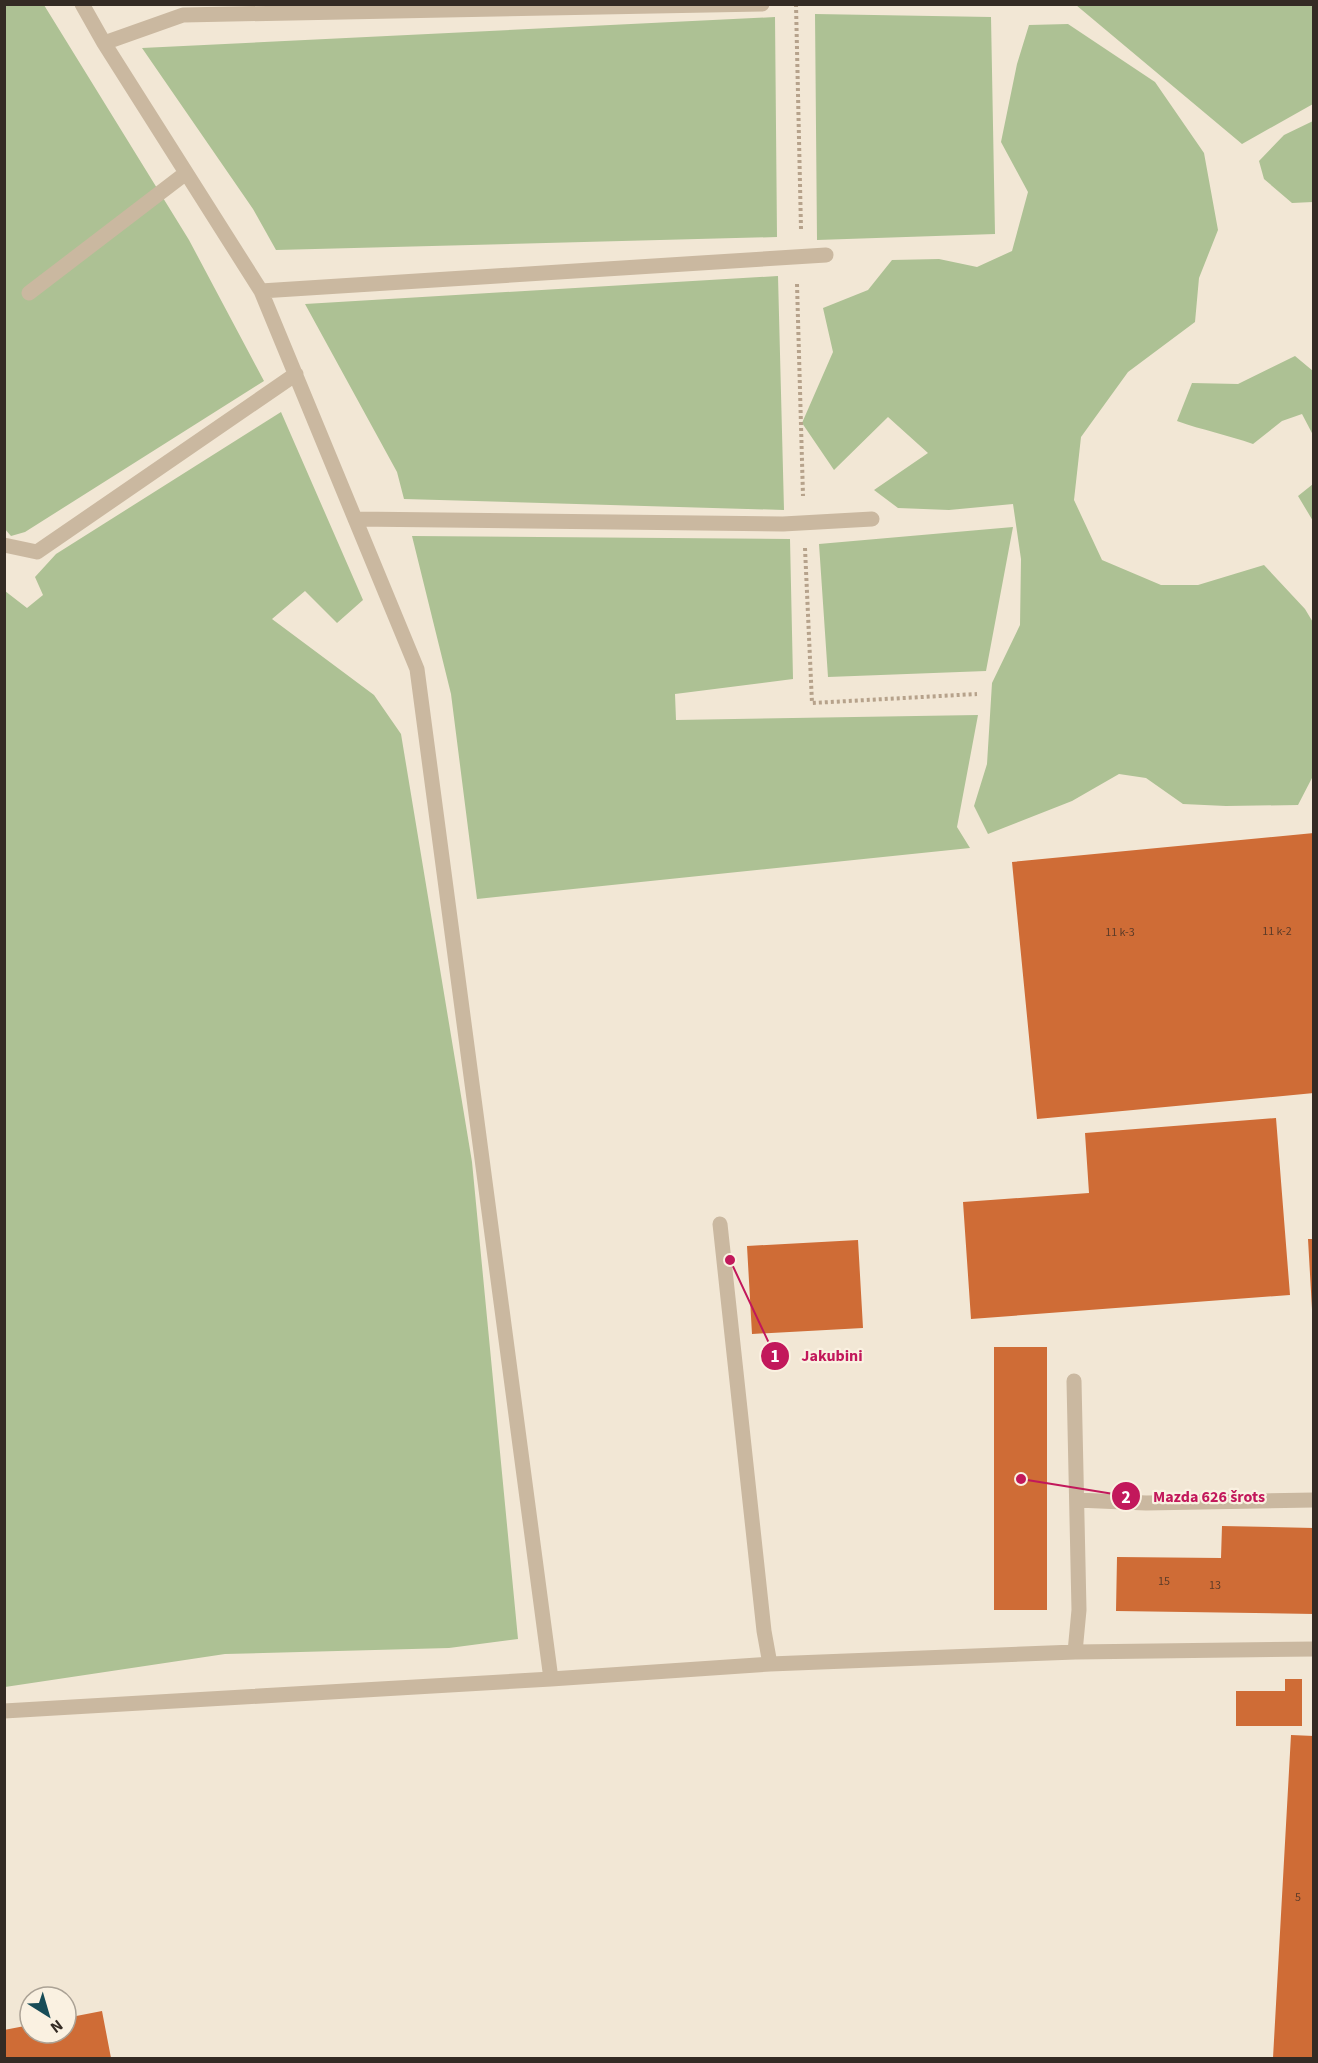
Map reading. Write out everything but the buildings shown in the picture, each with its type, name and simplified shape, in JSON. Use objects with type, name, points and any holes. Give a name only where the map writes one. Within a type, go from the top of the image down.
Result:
[{"type":"street","points":[[82,4],[104,43],[261,291],[417,669],[551,1679]]},
{"type":"street","points":[[104,43],[183,15],[762,4]]},
{"type":"street","points":[[29,293],[186,173]]},
{"type":"street","points":[[261,291],[826,255]]},
{"type":"street","points":[[4,545],[37,552],[296,374]]},
{"type":"street","points":[[356,519],[783,524],[872,519]]},
{"type":"street","points":[[720,1224],[764,1631],[770,1664]]},
{"type":"street","points":[[1074,1381],[1079,1610],[1075,1652]]},
{"type":"street","points":[[1077,1500],[1158,1503],[1314,1500]]},
{"type":"street","points":[[4,1711],[770,1664],[1075,1652],[1314,1650]]},
{"type":"path","points":[[796,4],[801,233],[797,258]]},
{"type":"green space","points":[[4,5],[44,5],[189,240],[264,381],[25,532],[11,536],[4,528]]},
{"type":"green space","points":[[1076,5],[1313,5],[1313,104],[1242,144]]},
{"type":"green space","points":[[815,14],[991,17],[995,234],[817,240]]},
{"type":"green space","points":[[775,17],[777,237],[276,250],[253,209],[142,48]]},
{"type":"green space","points":[[1068,24],[1155,82],[1204,153],[1218,230],[1199,278],[1195,322],[1128,372],[1081,437],[1074,500],[1102,560],[1161,585],[1198,585],[1264,565],[1305,609],[1314,624],[1313,776],[1298,805],[1183,804],[1146,778],[1119,774],[1072,801],[988,834],[974,806],[987,764],[992,683],[1020,625],[1021,559],[1013,504],[949,510],[898,508],[874,490],[928,453],[888,417],[834,470],[802,423],[833,352],[823,308],[868,290],[892,260],[939,259],[977,267],[1012,251],[1028,192],[1001,142],[1017,64],[1029,25]]},
{"type":"green space","points":[[1313,121],[1313,202],[1292,203],[1264,179],[1259,161],[1284,135]]},
{"type":"green space","points":[[778,276],[784,510],[404,499],[397,472],[305,304]]},
{"type":"green space","points":[[1295,356],[1313,371],[1313,435],[1302,414],[1282,421],[1253,444],[1177,421],[1192,383],[1238,384]]},
{"type":"green space","points":[[281,412],[363,600],[337,623],[305,591],[272,619],[374,695],[401,734],[472,1162],[518,1639],[449,1648],[225,1654],[5,1687],[5,591],[27,608],[43,595],[35,577],[56,554]]},
{"type":"green space","points":[[1313,484],[1313,521],[1298,496]]},
{"type":"green space","points":[[1013,527],[986,671],[828,677],[819,544]]},
{"type":"green space","points":[[412,536],[790,539],[793,679],[675,694],[676,720],[978,715],[957,827],[970,848],[477,899],[451,694]]},
{"type":"place","name":"Jakubini","points":[[730,1260]]},
{"type":"place","name":"Mazda 626 šrots","points":[[1021,1479]]}]
